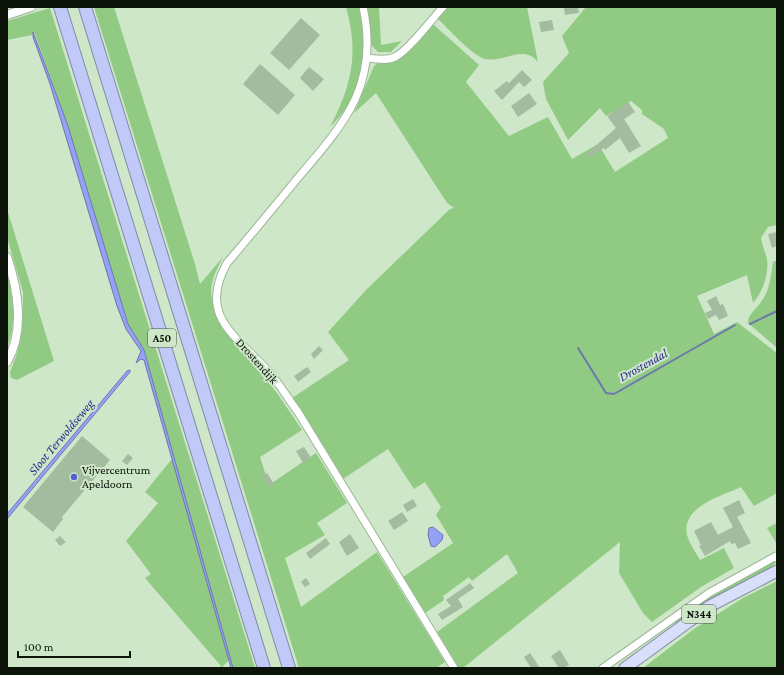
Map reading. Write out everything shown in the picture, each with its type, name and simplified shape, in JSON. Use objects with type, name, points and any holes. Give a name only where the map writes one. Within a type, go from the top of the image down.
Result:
[{"type":"highway","name":"A50","points":[[60,7],[264,668]]},
{"type":"highway","name":"A50","points":[[85,7],[289,668]]},
{"type":"main road","name":"N344","points":[[626,668],[710,606],[737,590],[777,571]]},
{"type":"street","points":[[7,15],[31,7]]},
{"type":"street","name":"Drostendijk","points":[[363,7],[367,30],[367,58],[364,78],[348,114],[330,140],[227,263],[218,283],[217,307],[228,329],[270,372],[298,412],[454,668]]},
{"type":"street","points":[[367,58],[395,58],[443,7]]},
{"type":"street","points":[[7,257],[15,279],[18,307],[16,337],[11,355],[7,362]]},
{"type":"street","points":[[603,668],[709,593],[776,556],[777,558]]},
{"type":"green space","points":[[94,7],[114,7],[200,284],[223,257],[213,279],[211,291],[213,306],[216,314],[277,393],[302,430],[260,457],[269,485],[316,453],[347,503],[317,523],[325,535],[285,558],[301,607],[377,552],[445,662],[436,668],[299,668]]},
{"type":"green space","points":[[346,7],[359,7],[363,40],[361,72],[351,100],[342,114],[330,127],[344,97],[351,68],[352,40]]},
{"type":"green space","points":[[365,7],[379,7],[381,45],[402,41],[391,52],[378,52],[371,45],[370,27]]},
{"type":"green space","points":[[445,7],[527,7],[538,62],[526,54],[513,55],[492,60],[479,56],[467,47],[436,17]]},
{"type":"green space","points":[[586,7],[777,7],[777,225],[768,227],[761,238],[767,259],[766,277],[760,293],[753,303],[747,275],[697,296],[714,334],[737,322],[777,353],[777,493],[754,506],[741,487],[714,498],[696,509],[690,517],[687,525],[687,535],[700,560],[724,548],[734,568],[701,587],[652,622],[643,613],[619,573],[620,542],[463,668],[458,668],[437,632],[518,573],[507,554],[472,581],[469,577],[443,596],[444,600],[425,613],[403,577],[453,543],[436,515],[441,507],[425,482],[414,489],[388,449],[343,479],[292,398],[349,360],[328,332],[367,289],[450,209],[454,208],[447,203],[376,93],[354,113],[374,66],[378,63],[398,60],[430,24],[434,25],[479,65],[466,82],[509,136],[548,117],[572,159],[598,144],[615,172],[668,138],[664,129],[642,114],[642,110],[631,101],[606,116],[600,108],[568,140],[546,99],[543,82],[569,53],[562,36]]},
{"type":"green space","points":[[50,8],[255,668],[233,668],[144,350],[128,324],[68,126],[35,34],[33,32],[32,35],[7,40],[7,21]]},
{"type":"green space","points":[[7,209],[54,361],[17,380],[11,378],[10,372],[17,354],[22,330],[23,292],[7,237]]},
{"type":"green space","points":[[777,260],[777,348],[748,323],[748,319],[751,313],[761,302],[767,291],[773,262]]},
{"type":"green space","points":[[7,269],[11,289],[13,318],[7,348]]},
{"type":"green space","points":[[172,459],[229,660],[221,668],[219,668],[221,666],[145,578],[151,574],[126,541],[158,503],[145,492]]},
{"type":"green space","points":[[777,523],[777,544],[767,528]]},
{"type":"green space","points":[[774,560],[776,562],[773,566],[713,599],[676,624],[672,621],[704,599]]},
{"type":"green space","points":[[777,581],[777,668],[643,668],[694,629],[743,598]]},
{"type":"water","points":[[33,32],[68,126],[128,324],[144,350],[233,668],[231,668],[144,360],[141,359],[136,363],[141,351],[126,329],[117,306],[50,84],[33,37]]},
{"type":"water","points":[[130,370],[130,372],[7,519],[7,514],[127,371]]},
{"type":"water","points":[[433,527],[443,535],[442,540],[435,547],[431,546],[428,535],[429,528]]},
{"type":"building","points":[[578,7],[579,13],[565,15],[564,8]]},
{"type":"building","points":[[301,18],[320,35],[289,70],[270,53]]},
{"type":"building","points":[[552,20],[554,30],[541,32],[539,22]]},
{"type":"building","points":[[260,64],[295,95],[278,115],[243,84]]},
{"type":"building","points":[[309,67],[324,79],[313,91],[300,78]]},
{"type":"building","points":[[522,70],[532,80],[524,87],[519,82],[502,100],[494,91],[507,81],[509,83]]},
{"type":"building","points":[[529,93],[537,104],[518,117],[511,106]]},
{"type":"building","points":[[628,102],[635,112],[624,119],[641,146],[629,153],[620,138],[605,150],[604,148],[589,158],[586,154],[616,128],[607,116]]},
{"type":"building","points":[[777,232],[777,246],[772,248],[768,234]]},
{"type":"building","points":[[716,296],[720,305],[723,304],[728,316],[719,320],[716,315],[708,319],[705,313],[712,310],[707,301]]},
{"type":"building","points":[[319,346],[323,350],[314,359],[311,354]]},
{"type":"building","points":[[307,367],[311,372],[298,382],[294,376]]},
{"type":"building","points":[[82,436],[110,460],[62,517],[63,519],[53,532],[23,507]]},
{"type":"building","points":[[304,447],[311,458],[303,463],[296,451]]},
{"type":"building","points":[[128,454],[133,458],[127,465],[122,461]]},
{"type":"building","points":[[267,473],[274,484],[269,487],[262,476]]},
{"type":"building","points":[[413,499],[417,506],[407,512],[403,505]]},
{"type":"building","points":[[739,500],[745,513],[737,517],[751,543],[738,549],[735,543],[731,544],[730,541],[705,556],[699,546],[701,545],[694,531],[711,522],[718,535],[733,527],[723,508]]},
{"type":"building","points":[[402,512],[408,521],[394,530],[388,521]]},
{"type":"building","points":[[350,534],[359,548],[347,556],[339,542]]},
{"type":"building","points":[[60,536],[66,542],[60,546],[55,540]]},
{"type":"building","points":[[326,538],[330,544],[310,559],[306,553]]},
{"type":"building","points":[[306,578],[310,584],[305,587],[301,582]]},
{"type":"building","points":[[470,583],[474,588],[458,599],[463,607],[442,620],[438,614],[451,606],[446,600]]},
{"type":"building","points":[[560,650],[569,665],[564,668],[559,668],[551,656]]},
{"type":"building","points":[[530,653],[540,668],[531,668],[524,657]]},
{"type":"waterway","name":"Drostendal","points":[[750,324],[777,311]]},
{"type":"waterway","name":"Drostendal","points":[[578,348],[606,393],[614,394],[735,325]]},
{"type":"place","name":"Vijvercentrum Apeldoorn","points":[[74,477]]},
{"type":"water label","name":"Sloot Terwoldseweg","points":[[61,437]]}]
